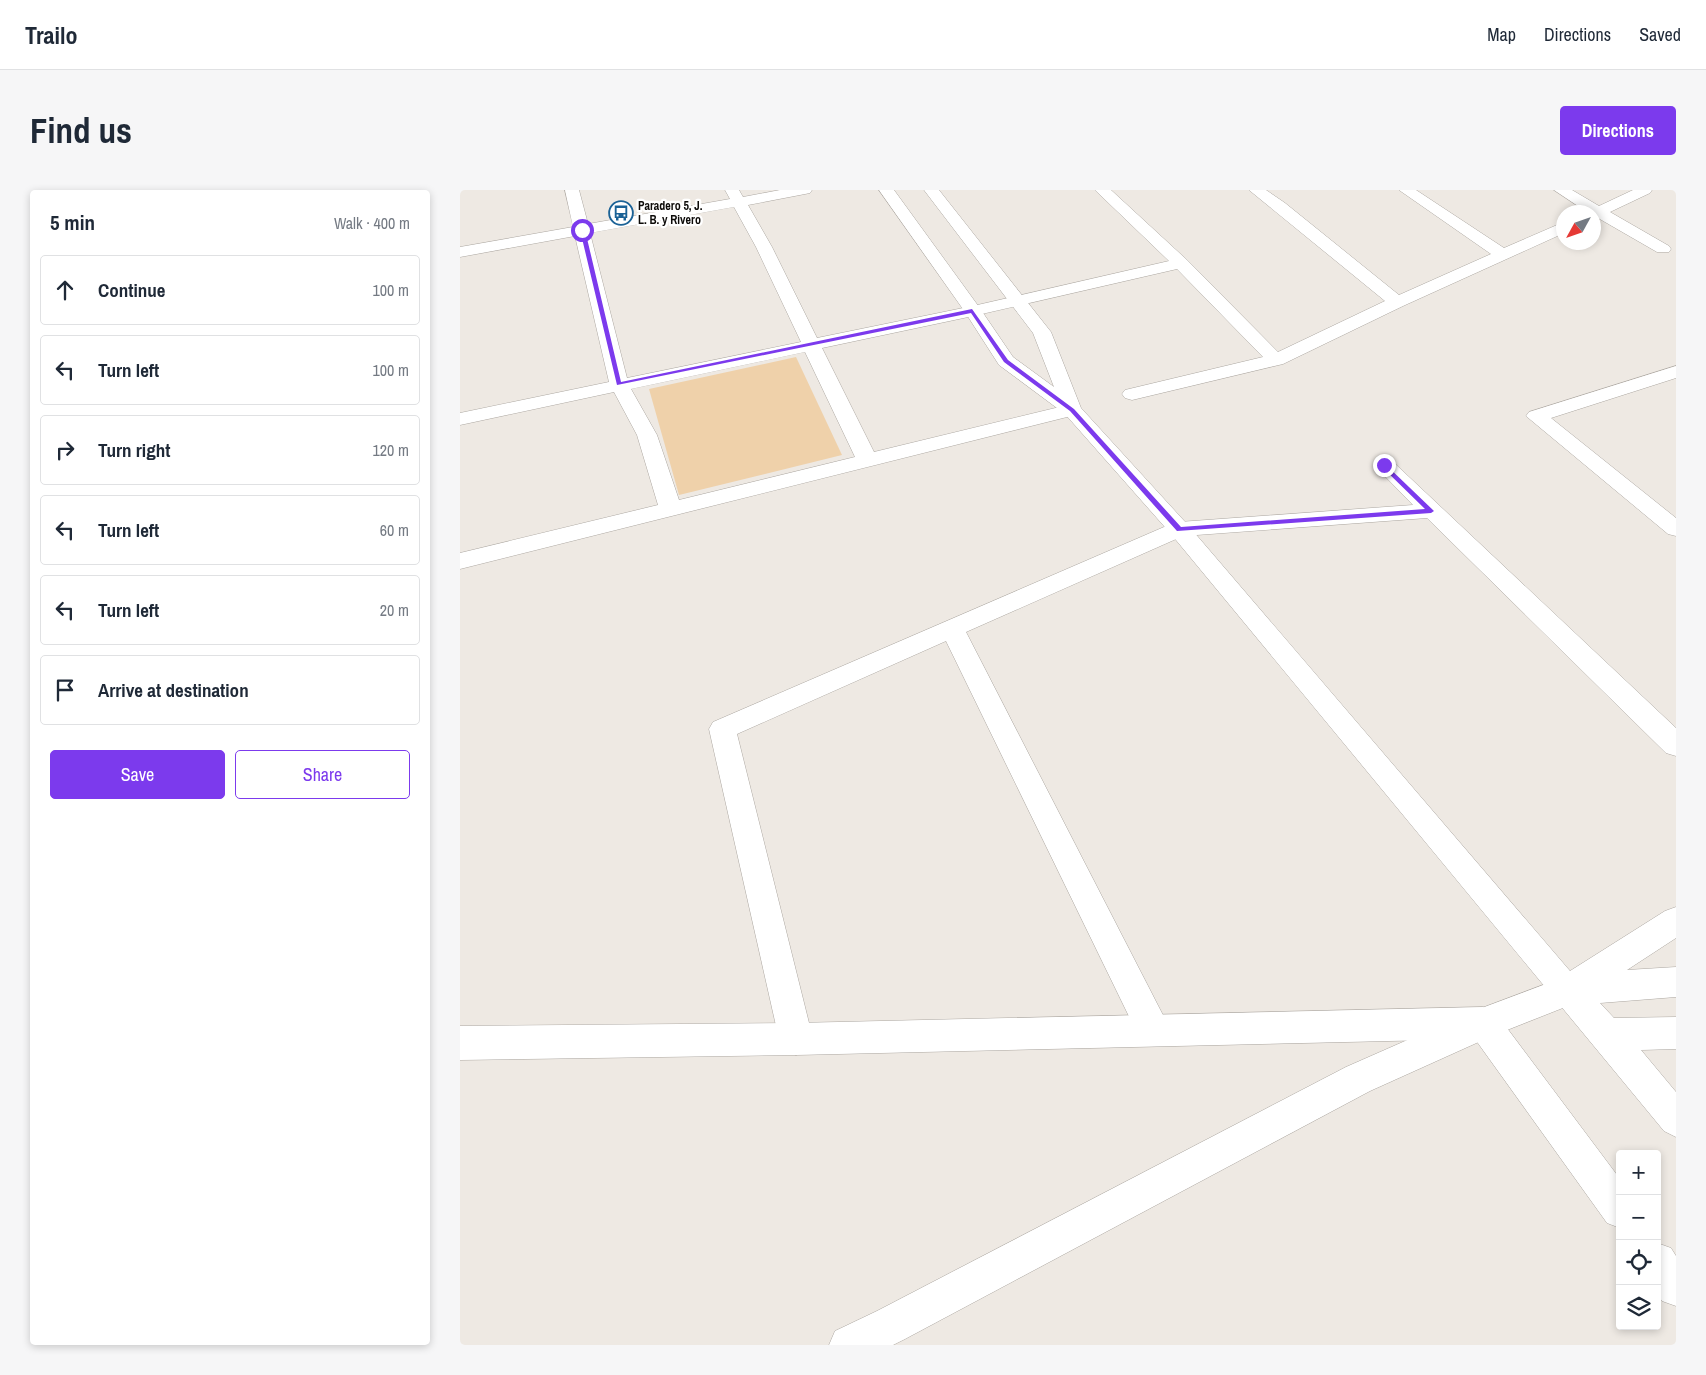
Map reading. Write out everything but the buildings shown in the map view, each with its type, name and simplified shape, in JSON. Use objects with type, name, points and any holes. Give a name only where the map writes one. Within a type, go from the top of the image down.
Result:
[{"type":"street","points":[[572,190],[619,384],[647,435],[671,510]]},
{"type":"street","points":[[460,252],[582,230],[735,196],[805,190]]},
{"type":"street","points":[[886,190],[1006,361],[1072,410],[1179,529],[1676,1119]]},
{"type":"street","points":[[932,190],[1042,332],[1072,410]]},
{"type":"street","points":[[1102,190],[1181,263],[1276,360]]},
{"type":"street","points":[[1256,190],[1280,206],[1397,302]]},
{"type":"street","points":[[1406,190],[1504,255]]},
{"type":"street","points":[[1561,190],[1585,205]]},
{"type":"street","points":[[1601,210],[1645,190]]},
{"type":"street","points":[[735,196],[764,247],[867,460]]},
{"type":"street","points":[[1601,215],[1663,249]]},
{"type":"street","points":[[1132,394],[1276,360],[1397,302],[1556,231]]},
{"type":"street","points":[[460,419],[972,311],[1181,263]]},
{"type":"street","points":[[1675,373],[1536,416],[1676,529]]},
{"type":"street","points":[[460,561],[1072,410]]},
{"type":"street","points":[[1384,465],[1676,745]]},
{"type":"street","points":[[796,1039],[722,729],[1179,529],[1431,511]]},
{"type":"street","points":[[952,628],[1154,1030]]},
{"type":"street","points":[[849,1345],[894,1335],[1358,1079],[1483,1023],[1567,991],[1676,921]]},
{"type":"street","points":[[1567,991],[1676,982]]},
{"type":"street","points":[[460,1042],[796,1039],[1483,1023]]},
{"type":"street","points":[[1483,1023],[1616,1205]]},
{"type":"street","points":[[1607,1035],[1676,1032]]},
{"type":"street","points":[[1661,1267],[1676,1287]]},
{"type":"shaded area","points":[[796,357],[842,455],[679,495],[649,389]]},
{"type":"place","name":"Paradero 5, J. L. B. y Rivero","points":[[621,213]]},
{"type":"route","points":[[582,230],[619,384],[972,311],[1006,361],[1072,410],[1179,529],[1431,511],[1384,465]]}]
